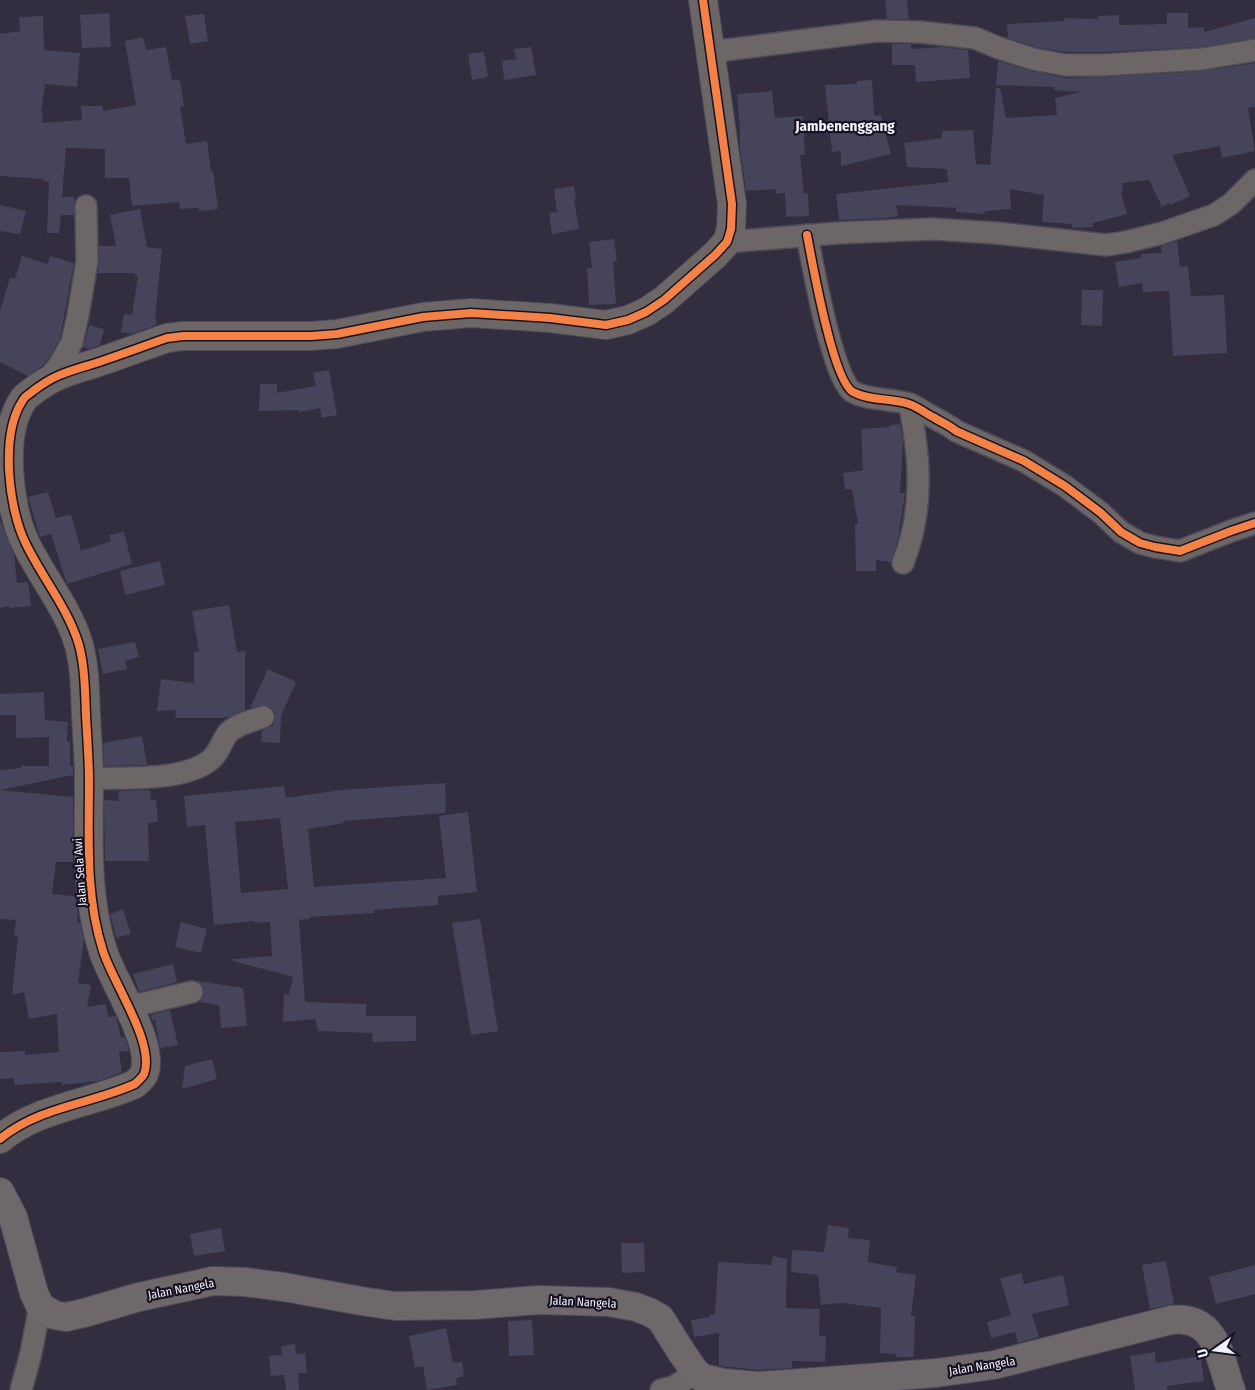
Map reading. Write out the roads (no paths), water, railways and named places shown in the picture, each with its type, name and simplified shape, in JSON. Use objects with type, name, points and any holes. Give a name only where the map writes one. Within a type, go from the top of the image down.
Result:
[{"type":"main road","points":[[0,1192],[13,1217],[34,1293],[40,1306]]},
{"type":"main road","name":"Jalan Nangela","points":[[40,1306],[54,1315],[66,1316],[84,1313],[139,1297],[213,1281],[284,1287],[361,1302],[395,1306],[475,1305],[538,1300],[609,1302],[636,1307],[660,1318],[696,1373],[711,1380],[758,1386],[936,1373],[994,1365],[1171,1320],[1183,1319],[1200,1325],[1213,1338],[1231,1390]]},
{"type":"street","points":[[703,0],[732,204],[731,229],[727,242],[807,235],[932,229],[996,233],[1106,245],[1162,233],[1214,215],[1231,204],[1255,180]]},
{"type":"street","points":[[710,52],[877,31],[920,32],[975,38],[1033,59],[1065,65],[1103,65],[1202,59],[1255,50]]},
{"type":"street","points":[[48,379],[60,364],[72,342],[78,316],[87,261],[86,206]]},
{"type":"street","points":[[807,235],[815,279],[832,346],[847,387],[852,391],[865,396],[910,404],[956,430],[1024,461],[1065,486],[1101,513],[1122,532],[1140,543],[1180,551],[1231,530],[1255,523]]},
{"type":"street","name":"Jalan Sela Awi","points":[[0,1139],[9,1131],[39,1117],[135,1084],[144,1075],[145,1053],[129,1007],[103,952],[90,894],[88,846],[89,779],[83,660],[74,628],[22,533],[10,483],[8,456],[13,420],[24,398],[48,379],[167,338],[183,336],[311,336],[337,334],[423,317],[471,314],[550,318],[583,324],[606,325],[628,320],[646,312],[664,300],[685,283],[727,242]]},
{"type":"street","points":[[903,563],[910,546],[915,521],[918,473],[910,404]]},
{"type":"street","points":[[89,779],[179,774],[198,769],[211,760],[228,734],[237,727],[263,717]]},
{"type":"street","points":[[129,1007],[192,992]]},
{"type":"street","points":[[21,1390],[31,1353],[40,1306]]},
{"type":"street","points":[[660,1390],[673,1387],[696,1373]]},
{"type":"district","name":"Jambenenggang","points":[[845,126]]}]
